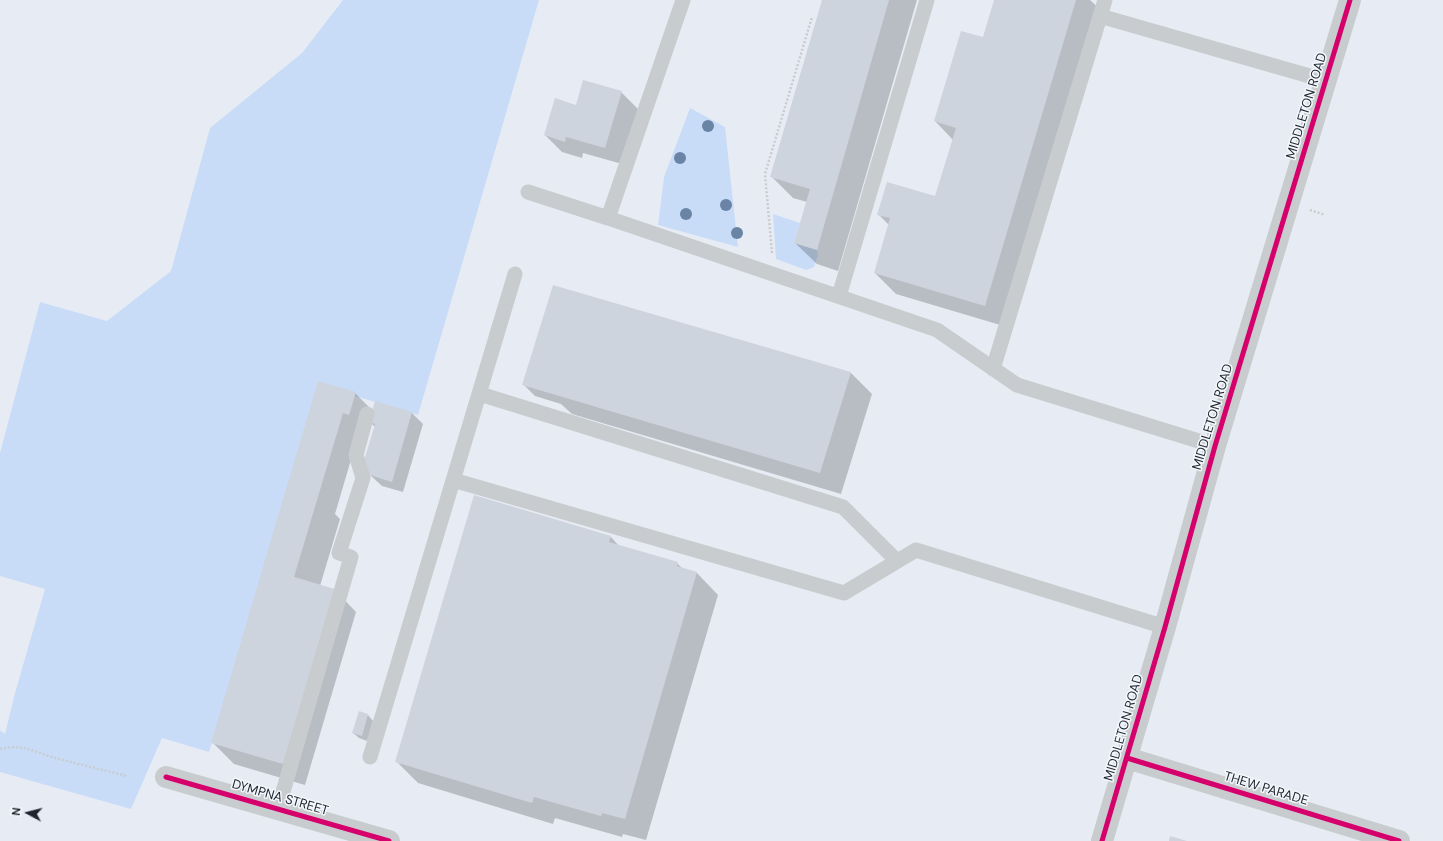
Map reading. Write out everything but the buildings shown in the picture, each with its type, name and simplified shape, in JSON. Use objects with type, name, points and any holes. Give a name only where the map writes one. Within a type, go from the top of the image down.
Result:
[{"type":"street","name":"MIDDLETON ROAD","points":[[1102,841],[1165,627],[1215,446],[1327,81],[1350,0]]},
{"type":"street","name":"THEW PARADE","points":[[1127,758],[1399,841]]},
{"type":"street","name":"DYMPNA STREET","points":[[166,777],[389,841]]},
{"type":"lane","points":[[608,218],[683,0]]},
{"type":"lane","points":[[839,296],[927,0]]},
{"type":"lane","points":[[993,369],[1105,0]]},
{"type":"lane","points":[[1100,16],[1327,81]]},
{"type":"lane","points":[[528,192],[937,330],[1017,385],[1215,446]]},
{"type":"lane","points":[[370,757],[515,274]]},
{"type":"lane","points":[[480,394],[843,507],[898,561]]},
{"type":"lane","points":[[278,809],[351,557],[339,553],[363,478],[356,455],[367,414]]},
{"type":"lane","points":[[453,480],[844,593],[916,550],[1165,627]]},
{"type":"path","points":[[773,256],[765,174],[812,17]]},
{"type":"path","points":[[1305,209],[1325,215]]},
{"type":"path","points":[[0,749],[11,747],[25,748],[55,758],[127,776]]},
{"type":"shaded area","points":[[343,0],[539,0],[418,415],[322,386],[209,752],[162,738],[131,809],[0,772],[0,730],[5,734],[15,693],[45,589],[0,576],[0,453],[40,302],[107,321],[171,271],[210,128],[302,53]]},
{"type":"shaded area","points":[[690,108],[725,127],[738,247],[658,225],[664,177]]},
{"type":"shaded area","points":[[773,214],[800,223],[794,243],[817,250],[818,255],[814,267],[806,270],[776,259]]},
{"type":"cycle path","points":[[1102,841],[1165,627],[1215,446],[1350,0]]},
{"type":"cycle path","points":[[1127,758],[1399,841]]},
{"type":"cycle path","points":[[166,777],[389,841]]}]
